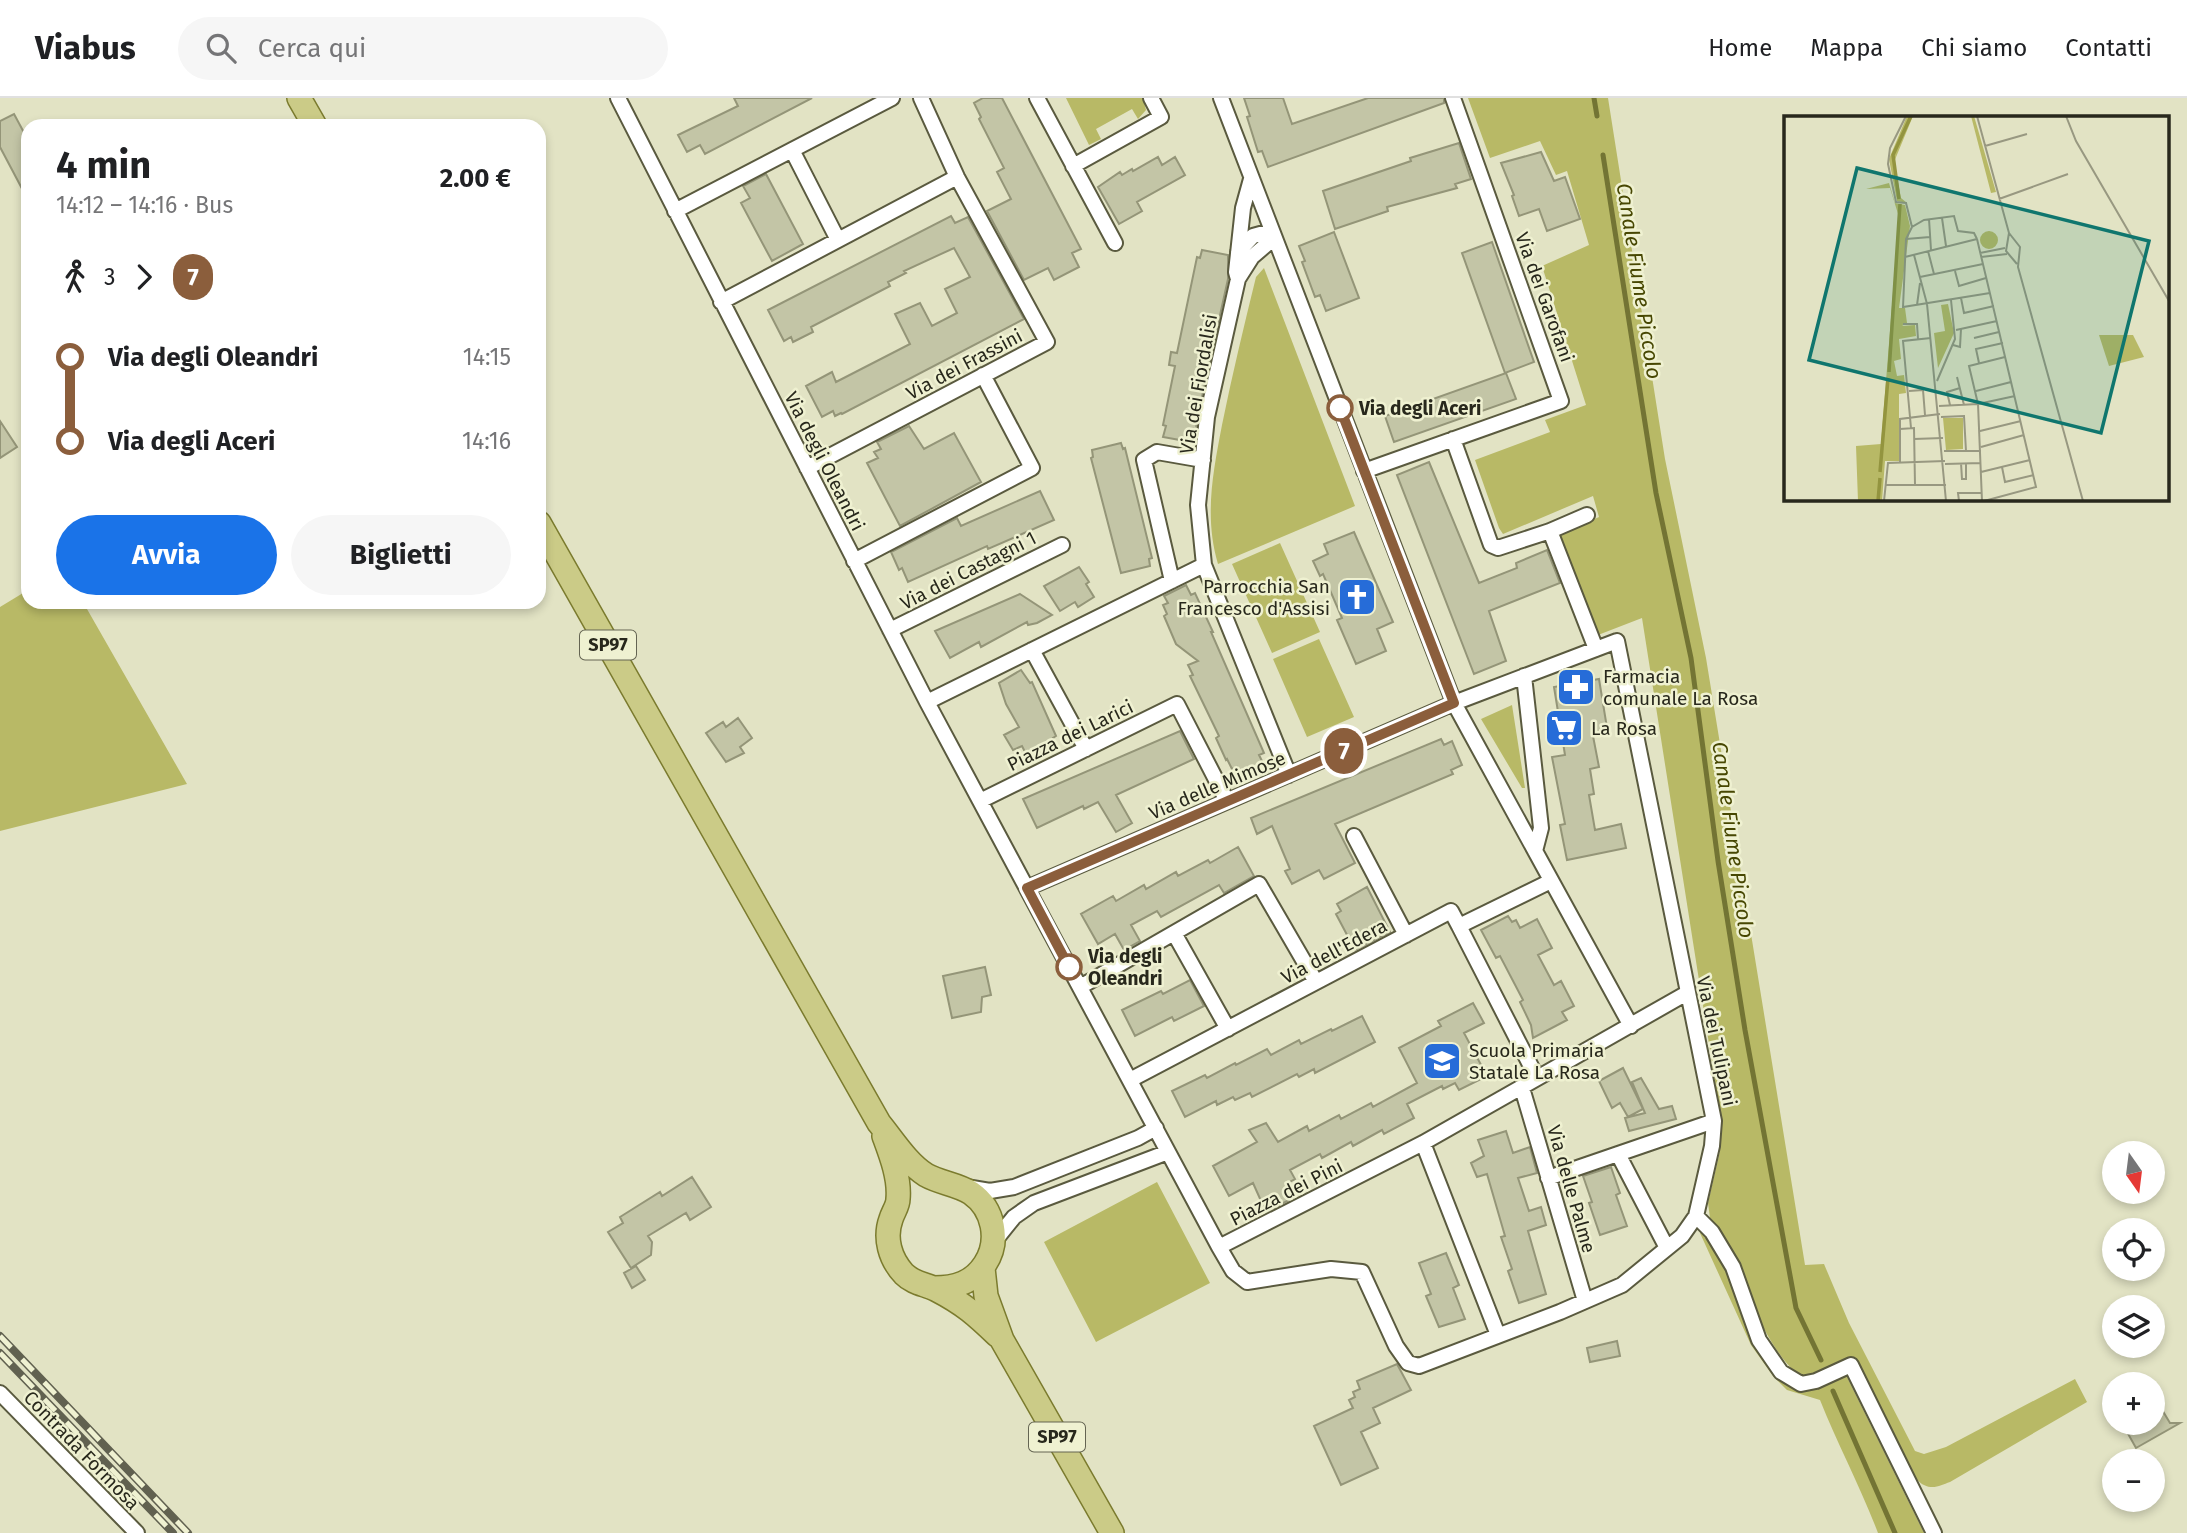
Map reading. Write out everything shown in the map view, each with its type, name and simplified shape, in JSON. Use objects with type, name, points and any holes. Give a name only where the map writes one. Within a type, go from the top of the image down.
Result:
[{"type":"main road","points":[[299,98],[311,119]]},
{"type":"main road","name":"SP97","points":[[546,535],[879,1123],[902,1152],[925,1174],[952,1185]]},
{"type":"main road","name":"SP97","points":[[879,1123],[896,1177],[897,1207]]},
{"type":"main road","points":[[933,1184],[952,1185],[970,1192],[981,1202],[989,1215],[993,1244],[983,1268],[973,1278],[961,1284],[934,1289],[906,1276],[896,1265],[890,1251],[889,1228],[897,1207],[906,1196],[933,1184]]},
{"type":"main road","name":"SP97","points":[[983,1268],[986,1296],[1002,1340],[1112,1533]]},
{"type":"main road","name":"SP97","points":[[934,1289],[971,1309],[1002,1340]]},
{"type":"street","name":"Via degli Oleandri","points":[[618,98],[927,702],[1219,1247]]},
{"type":"street","points":[[675,211],[892,98]]},
{"type":"street","points":[[721,302],[957,177],[921,98]]},
{"type":"street","points":[[1037,98],[1115,243]]},
{"type":"street","points":[[1073,166],[1161,117],[1152,98]]},
{"type":"street","points":[[1221,98],[1454,703],[1631,1026]]},
{"type":"street","name":"Via dei Garofani","points":[[1453,98],[1561,401],[1453,439]]},
{"type":"street","points":[[792,150],[838,240]]},
{"type":"street","name":"Via dei Frassini","points":[[807,468],[1047,342],[957,177]]},
{"type":"street","name":"Via dei Fiordalisi","points":[[1238,279],[1236,272],[1242,208],[1251,179]]},
{"type":"street","points":[[1238,251],[1253,236],[1272,234]]},
{"type":"street","name":"Via dei Fiordalisi","points":[[1272,234],[1238,279],[1208,417],[1198,505],[1204,565],[1289,775]]},
{"type":"street","points":[[854,561],[1032,468],[983,375]]},
{"type":"street","points":[[1364,471],[1453,439],[1491,545],[1498,548],[1550,531],[1587,515]]},
{"type":"street","points":[[1171,581],[1144,460],[1157,452],[1203,460]]},
{"type":"street","points":[[1550,531],[1596,649]]},
{"type":"street","name":"Via dei Castagni 1","points":[[890,631],[1062,544]]},
{"type":"street","points":[[927,702],[1204,565]]},
{"type":"street","name":"Via delle Mimose","points":[[1027,888],[1454,703],[1617,641]]},
{"type":"street","name":"Via dei Tulipani","points":[[1419,1366],[1622,1285],[1682,1236],[1696,1216],[1712,1146],[1714,1121],[1617,641]]},
{"type":"street","points":[[1032,650],[1086,748]]},
{"type":"street","points":[[1524,676],[1541,828],[1535,851]]},
{"type":"street","name":"Piazza dei Larici","points":[[980,801],[1177,704],[1227,801]]},
{"type":"street","points":[[1354,836],[1406,935]]},
{"type":"street","points":[[1536,1078],[1459,926],[1551,881]]},
{"type":"street","points":[[1080,987],[1259,884],[1317,982]]},
{"type":"street","name":"Via dell'Edera","points":[[1130,1080],[1451,911],[1459,926]]},
{"type":"street","points":[[1174,933],[1228,1029]]},
{"type":"street","name":"Piazza dei Pini","points":[[1419,1366],[1408,1363],[1396,1346],[1362,1272],[1331,1269],[1247,1282],[1233,1271],[1219,1247],[1423,1143],[1687,993]]},
{"type":"street","name":"Via delle Palme","points":[[1522,1088],[1585,1301]]},
{"type":"street","points":[[1548,1178],[1714,1121]]},
{"type":"street","points":[[952,1185],[990,1191],[1014,1187],[1138,1138],[1156,1128]]},
{"type":"street","points":[[1423,1143],[1497,1335]]},
{"type":"street","points":[[993,1244],[1014,1217],[1034,1203],[1168,1152]]},
{"type":"street","points":[[1618,1154],[1667,1248]]},
{"type":"street","points":[[1696,1216],[1712,1232],[1733,1268],[1759,1340],[1781,1372],[1801,1384],[1816,1381],[1851,1364],[1934,1533]]},
{"type":"street","name":"Contrada Formosa","points":[[0,1393],[137,1533]]},
{"type":"shaded area","points":[[1066,98],[1143,98],[1146,110],[1138,119],[1132,109],[1096,129],[1101,139],[1089,145]]},
{"type":"shaded area","points":[[1468,98],[1608,98],[1665,459],[1706,658],[1805,1265],[1824,1264],[1849,1323],[1915,1451],[1924,1454],[1946,1447],[2075,1379],[2087,1402],[1940,1486],[1924,1485],[1907,1465],[1853,1357],[1825,1372],[1808,1377],[1796,1372],[1783,1359],[1757,1315],[1720,1232],[1710,1218],[1708,1203],[1720,1151],[1721,1120],[1642,618],[1598,635],[1558,535],[1599,517],[1593,496],[1503,534],[1475,460],[1550,432],[1545,420],[1586,405],[1542,266],[1589,245],[1567,171],[1556,175],[1540,141],[1490,158]]},
{"type":"shaded area","points":[[1264,268],[1355,506],[1218,564],[1211,529],[1211,494],[1216,460],[1256,277]]},
{"type":"shaded area","points":[[1280,543],[1320,632],[1272,653],[1232,564]]},
{"type":"shaded area","points":[[21,594],[21,609],[87,609],[187,784],[0,831],[0,607]]},
{"type":"shaded area","points":[[1319,639],[1354,717],[1307,737],[1273,659]]},
{"type":"shaded area","points":[[1512,705],[1525,788],[1522,788],[1481,719]]},
{"type":"shaded area","points":[[1157,1182],[1210,1283],[1096,1342],[1044,1242]]},
{"type":"shaded area","points":[[1706,1231],[1717,1248],[1742,1311],[1789,1381],[1844,1375],[1847,1377],[1924,1533],[1878,1533],[1820,1400],[1787,1390],[1773,1376],[1751,1345],[1700,1233]]},
{"type":"building","points":[[734,98],[812,98],[705,154],[700,145],[687,152],[678,135],[738,106]]},
{"type":"building","points":[[983,98],[1002,98],[1081,249],[1072,253],[1079,267],[1054,280],[1048,268],[1024,280],[987,211],[1011,199],[997,172],[1004,168],[979,119],[981,117],[974,103]]},
{"type":"building","points":[[1244,98],[1283,98],[1292,124],[1368,98],[1444,98],[1444,103],[1268,167],[1262,151],[1258,152]]},
{"type":"building","points":[[14,114],[21,127],[21,187],[0,147],[0,121]]},
{"type":"building","points":[[1459,143],[1471,179],[1455,184],[1457,188],[1387,207],[1388,211],[1335,229],[1323,191],[1411,161],[1410,158]]},
{"type":"building","points":[[1541,152],[1554,181],[1565,177],[1580,219],[1547,231],[1539,209],[1519,216],[1501,163]]},
{"type":"building","points":[[1158,157],[1162,165],[1175,157],[1185,175],[1137,202],[1142,211],[1119,224],[1098,187],[1120,172],[1122,175],[1132,169],[1133,171]]},
{"type":"building","points":[[766,174],[803,244],[772,261],[741,203],[750,198],[743,186]]},
{"type":"building","points":[[951,216],[955,223],[968,217],[1024,319],[842,414],[835,416],[833,411],[822,417],[806,386],[832,372],[836,382],[910,344],[895,314],[920,303],[932,326],[957,313],[945,289],[970,277],[954,248],[904,271],[906,273],[888,282],[890,286],[811,327],[813,332],[793,342],[791,337],[784,341],[768,310]]},
{"type":"building","points":[[1334,232],[1359,298],[1326,311],[1320,295],[1315,297],[1299,246]]},
{"type":"building","points":[[1492,242],[1534,362],[1505,373],[1462,253]]},
{"type":"building","points":[[1202,250],[1228,255],[1228,279],[1195,435],[1191,442],[1163,437],[1166,426],[1163,425],[1175,366],[1169,365],[1171,352],[1177,353],[1197,257],[1200,258]]},
{"type":"building","points":[[1506,373],[1516,399],[1394,442],[1385,416]]},
{"type":"building","points":[[0,421],[17,447],[0,458]]},
{"type":"building","points":[[909,426],[924,449],[954,433],[981,482],[900,526],[867,463],[878,458],[874,452],[881,449],[877,442]]},
{"type":"building","points":[[1121,443],[1123,449],[1125,448],[1152,558],[1149,559],[1150,566],[1121,573],[1091,458],[1092,450]]},
{"type":"building","points":[[1429,462],[1479,583],[1517,568],[1516,563],[1547,550],[1560,583],[1489,611],[1506,661],[1474,674],[1397,475]]},
{"type":"building","points":[[1040,491],[1054,520],[988,549],[987,546],[908,582],[902,568],[899,570],[891,552],[957,518],[961,526]]},
{"type":"building","name":"Parrocchia San Francesco d'Assisi","points":[[1354,532],[1393,622],[1377,629],[1386,651],[1356,664],[1337,620],[1342,618],[1323,574],[1320,576],[1313,561],[1328,554],[1324,544]]},
{"type":"building","points":[[1079,567],[1089,582],[1086,584],[1094,597],[1078,607],[1075,602],[1060,611],[1044,586]]},
{"type":"building","points":[[1186,585],[1191,595],[1195,593],[1264,753],[1259,755],[1264,765],[1241,775],[1237,767],[1232,769],[1226,760],[1216,738],[1219,736],[1190,676],[1193,675],[1188,665],[1198,661],[1176,644],[1164,616],[1167,614],[1163,605],[1168,603],[1164,596]]},
{"type":"building","points":[[1020,594],[1052,615],[1037,623],[1028,625],[1027,622],[981,647],[979,642],[950,658],[935,631]]},
{"type":"building","points":[[1021,670],[1030,683],[1032,682],[1056,736],[1053,738],[1055,746],[1029,760],[1022,746],[1013,750],[1004,735],[1019,727],[1006,704],[999,683]]},
{"type":"building","points":[[1599,679],[1608,734],[1593,736],[1599,767],[1590,769],[1594,794],[1589,795],[1595,830],[1621,824],[1626,848],[1567,860],[1560,825],[1565,824],[1552,757],[1565,755],[1554,687]]},
{"type":"building","points":[[738,718],[752,738],[740,747],[744,753],[726,762],[706,733],[723,722],[726,727]]},
{"type":"building","points":[[1180,731],[1194,759],[1116,795],[1132,823],[1116,832],[1098,802],[1084,809],[1083,806],[1037,828],[1023,799]]},
{"type":"building","points":[[1441,739],[1444,745],[1452,741],[1462,765],[1451,770],[1453,774],[1335,824],[1355,863],[1324,879],[1319,870],[1292,884],[1285,871],[1290,869],[1272,826],[1257,834],[1251,818]]},
{"type":"building","points":[[1238,847],[1254,876],[1224,893],[1219,885],[1161,917],[1157,911],[1131,925],[1140,941],[1124,950],[1115,934],[1098,944],[1081,914],[1113,896],[1116,901],[1144,885],[1146,889],[1176,872],[1178,876],[1208,860],[1210,863]]},
{"type":"building","points":[[1367,887],[1390,932],[1355,950],[1336,914],[1341,911],[1337,904]]},
{"type":"building","points":[[1508,916],[1512,922],[1516,920],[1520,928],[1537,919],[1552,948],[1538,955],[1554,985],[1561,981],[1574,1006],[1562,1012],[1567,1020],[1533,1038],[1531,1025],[1520,1002],[1523,1000],[1500,956],[1496,958],[1481,930]]},
{"type":"building","points":[[985,967],[991,995],[982,997],[981,1012],[952,1018],[943,976]]},
{"type":"building","points":[[1190,980],[1204,1006],[1174,1021],[1172,1017],[1135,1036],[1122,1010]]},
{"type":"building","points":[[1473,1003],[1484,1023],[1464,1033],[1487,1076],[1459,1090],[1455,1083],[1443,1089],[1442,1086],[1407,1104],[1414,1118],[1384,1134],[1382,1130],[1353,1146],[1351,1142],[1322,1158],[1320,1154],[1290,1170],[1295,1179],[1286,1184],[1293,1198],[1266,1212],[1253,1183],[1229,1196],[1213,1166],[1257,1142],[1249,1130],[1266,1123],[1278,1142],[1307,1126],[1309,1131],[1339,1115],[1341,1119],[1371,1103],[1373,1107],[1417,1083],[1399,1048],[1441,1026],[1438,1021]]},
{"type":"building","points":[[1362,1016],[1375,1042],[1315,1073],[1314,1069],[1299,1077],[1297,1074],[1252,1097],[1250,1093],[1217,1105],[1216,1101],[1185,1117],[1172,1091],[1205,1075],[1207,1078],[1267,1049],[1271,1055],[1299,1040],[1301,1044]]},
{"type":"building","points":[[1623,1068],[1643,1109],[1628,1117],[1620,1103],[1612,1108],[1599,1081]]},
{"type":"building","points":[[1641,1078],[1659,1109],[1672,1106],[1676,1119],[1629,1131],[1625,1118],[1645,1113],[1632,1082]]},
{"type":"building","points":[[1506,1131],[1513,1153],[1530,1147],[1537,1173],[1518,1178],[1529,1211],[1541,1207],[1546,1225],[1528,1231],[1546,1294],[1519,1303],[1508,1271],[1512,1269],[1501,1237],[1505,1236],[1487,1174],[1477,1177],[1471,1163],[1484,1156],[1478,1140]]},
{"type":"building","points":[[1611,1167],[1620,1193],[1616,1195],[1627,1226],[1600,1235],[1583,1176]]},
{"type":"building","points":[[692,1177],[711,1207],[690,1220],[686,1213],[648,1236],[652,1242],[651,1255],[631,1268],[608,1232],[623,1223],[620,1217],[660,1192],[662,1196]]},
{"type":"building","points":[[1446,1253],[1459,1285],[1453,1288],[1465,1319],[1439,1327],[1426,1296],[1431,1294],[1419,1263]]},
{"type":"building","points":[[636,1266],[645,1280],[632,1288],[624,1273]]},
{"type":"building","points":[[1617,1341],[1620,1356],[1590,1362],[1587,1348]]},
{"type":"building","points":[[1397,1364],[1411,1390],[1373,1408],[1380,1423],[1361,1432],[1378,1468],[1341,1485],[1314,1426],[1353,1408],[1349,1400],[1355,1397],[1353,1392],[1360,1389],[1357,1381]]},
{"type":"building","points":[[2165,1415],[2170,1423],[2180,1423],[2165,1432]]},
{"type":"building","points":[[2129,1435],[2159,1435],[2136,1448]]},
{"type":"waterway","name":"Canale Fiume Piccolo","points":[[1594,98],[1597,116]]},
{"type":"waterway","name":"Canale Fiume Piccolo","points":[[1603,155],[1656,493],[1691,658],[1718,861],[1745,1030],[1796,1308],[1821,1360]]},
{"type":"waterway","name":"Canale Fiume Piccolo","points":[[1833,1391],[1895,1533]]},
{"type":"railway","points":[[0,1336],[188,1533]]},
{"type":"railway","points":[[0,1353],[173,1533]]},
{"type":"bus line","name":"7","points":[[1069,967],[1027,888],[1454,703],[1340,408]]},
{"type":"place","name":"Via degli Aceri","points":[[1340,408]]},
{"type":"place","name":"Parrocchia San Francesco d'Assisi","points":[[1357,597]]},
{"type":"place","name":"Farmacia comunale La Rosa","points":[[1576,687]]},
{"type":"place","name":"La Rosa","points":[[1564,728]]},
{"type":"place","name":"Via degli Oleandri","points":[[1069,967]]},
{"type":"place","name":"Scuola Primaria Statale La Rosa","points":[[1442,1061]]}]
